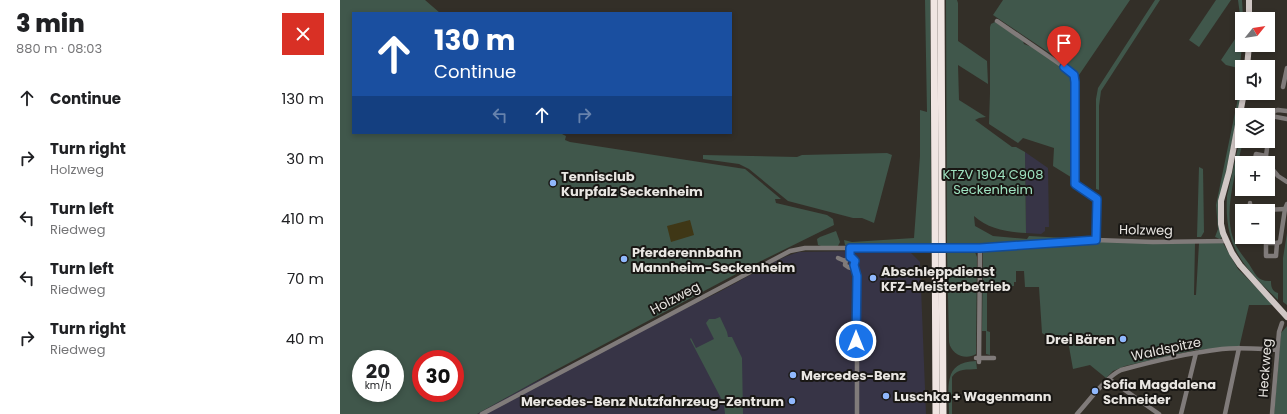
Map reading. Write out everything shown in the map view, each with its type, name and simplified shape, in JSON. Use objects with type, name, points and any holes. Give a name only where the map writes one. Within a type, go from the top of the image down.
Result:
[{"type":"highway","points":[[934,0],[936,414]]},
{"type":"highway","points":[[941,0],[943,414]]},
{"type":"main road","points":[[1250,0],[1251,12]]},
{"type":"main road","points":[[1235,146],[1225,190],[1224,213],[1227,241],[1232,253],[1243,270],[1273,300],[1287,317]]},
{"type":"main road","points":[[1229,172],[1236,148]]},
{"type":"street","points":[[997,22],[1074,75],[1075,184],[1097,199],[1096,240]]},
{"type":"street","points":[[1283,87],[1287,68]]},
{"type":"street","points":[[1275,112],[1276,110],[1287,111]]},
{"type":"street","points":[[1275,117],[1287,119]]},
{"type":"street","points":[[1256,156],[1256,154],[1266,156],[1267,148]]},
{"type":"street","points":[[1275,172],[1287,182]]},
{"type":"street","points":[[1275,208],[1286,207],[1280,242],[1277,243]]},
{"type":"street","name":"Holzweg","points":[[482,414],[790,251],[805,248],[980,248],[1096,240],[1153,242],[1227,241]]},
{"type":"street","points":[[850,248],[850,257]]},
{"type":"street","points":[[980,248],[978,359],[994,358]]},
{"type":"street","points":[[845,261],[850,257]]},
{"type":"street","points":[[850,257],[855,260],[852,267]]},
{"type":"street","points":[[838,258],[845,261],[846,266],[852,267]]},
{"type":"street","points":[[852,267],[857,276],[857,414]]},
{"type":"street","name":"Heckweg","points":[[1272,414],[1279,332],[1282,324]]},
{"type":"street","points":[[1225,414],[1240,348]]},
{"type":"street","name":"Waldspitze","points":[[1077,414],[1115,373],[1121,370],[1196,353],[1240,348],[1277,350]]},
{"type":"street","points":[[1181,414],[1196,353]]},
{"type":"street","points":[[1109,379],[1159,414]]},
{"type":"shaded area","points":[[1025,152],[1048,168],[1049,227],[1045,227],[1045,231],[1041,234],[1026,233]]},
{"type":"shaded area","points":[[799,252],[910,252],[920,262],[926,414],[477,414],[527,386],[719,292],[787,256]]},
{"type":"green space","points":[[340,0],[425,0],[439,12],[352,12],[352,134],[562,134],[566,136],[565,140],[570,142],[745,169],[781,199],[775,199],[776,203],[827,215],[833,219],[834,225],[753,265],[552,372],[477,414],[340,414]]},
{"type":"green space","points":[[925,0],[930,0],[932,245],[845,245],[844,240],[852,242],[914,238],[920,156],[920,110],[927,112]]},
{"type":"green space","name":"KTZV 1904 C908 Seckenheim","points":[[946,0],[957,0],[958,3],[958,41],[987,61],[988,84],[958,65],[959,100],[986,117],[975,120],[1012,147],[1016,147],[1025,152],[1026,233],[998,229],[985,224],[974,216],[975,226],[993,236],[1027,239],[1029,236],[1084,239],[947,247]]},
{"type":"green space","points":[[1003,0],[1130,0],[1079,75],[1072,70],[1072,68],[993,15]]},
{"type":"green space","points":[[1155,0],[1160,0],[1101,91],[1099,106],[1099,190],[1096,189],[1096,99],[1098,88]]},
{"type":"green space","points":[[1216,0],[1231,0],[1199,47],[1189,40]]},
{"type":"green space","points":[[1238,0],[1242,0],[1243,12],[1240,12]]},
{"type":"green space","points":[[995,22],[1023,41],[1024,44],[1032,47],[1064,69],[1070,75],[1073,85],[1074,179],[1053,166],[1054,148],[1023,138],[1018,143],[989,124],[990,27],[991,24]]},
{"type":"green space","points":[[1235,39],[1235,52],[1241,52],[1241,60],[1235,60],[1235,67],[1226,65],[1221,60]]},
{"type":"green space","points":[[1237,100],[1241,100],[1239,108],[1236,108]]},
{"type":"green space","points":[[1235,113],[1235,127],[1223,186],[1223,235],[1220,239],[1215,237],[1218,229],[1216,205]]},
{"type":"green space","points":[[1238,148],[1241,148],[1240,156],[1236,156]]},
{"type":"green space","points":[[887,153],[892,155],[874,223],[862,218],[853,218],[788,201],[749,169],[739,164],[703,159],[703,155],[797,157],[802,155]]},
{"type":"green space","points":[[1235,161],[1235,176],[1230,202],[1230,227],[1234,242],[1258,277],[1263,280],[1271,281],[1272,288],[1278,293],[1278,300],[1255,277],[1238,255],[1229,229],[1227,196]]},
{"type":"green space","points":[[1199,167],[1203,169],[1204,232],[1201,237],[1197,237]]},
{"type":"green space","points":[[836,231],[840,242],[838,246],[818,245],[817,239]]},
{"type":"green space","points":[[1287,233],[1287,305],[1283,302],[1283,258]]},
{"type":"green space","points":[[1097,241],[1195,243],[1194,295],[1196,295],[1199,243],[1223,243],[1238,269],[1274,305],[1249,305],[1239,348],[1195,350],[1125,366],[1113,371],[1106,378],[1090,365],[1073,369],[1068,341],[1056,342],[1042,333],[1039,287],[1025,287],[1024,271],[1016,271],[1016,282],[1014,282],[1014,286],[987,286],[987,331],[990,332],[990,355],[986,354],[986,331],[982,331],[983,251],[1002,248]]},
{"type":"green space","points":[[969,250],[975,252],[977,257],[976,354],[967,357],[956,353],[950,346],[949,342],[947,251]]},
{"type":"green space","points":[[720,317],[728,337],[732,337],[742,358],[743,414],[725,414],[724,404],[690,339],[691,338],[696,348],[714,339],[706,323],[709,319]]},
{"type":"green space","points":[[1287,326],[1287,414],[1274,414],[1281,333]]},
{"type":"green space","points":[[976,361],[977,369],[960,371],[952,377],[952,414],[949,414],[949,386],[953,371],[957,366],[965,362]]},
{"type":"sand","points":[[690,220],[694,235],[671,242],[667,226]]},
{"type":"place","name":"Tennisclub Kurpfalz Seckenheim","points":[[553,183]]},
{"type":"place","name":"Pferderennbahn Mannheim-Seckenheim","points":[[624,259]]},
{"type":"place","name":"Abschleppdienst KFZ-Meisterbetrieb","points":[[873,278]]},
{"type":"place","name":"Drei Bären","points":[[1123,339]]},
{"type":"place","name":"Mercedes-Benz","points":[[793,375]]},
{"type":"place","name":"Sofia Magdalena Schneider","points":[[1095,391]]},
{"type":"place","name":"Luschka + Wagenmann","points":[[886,396]]},
{"type":"place","name":"Mercedes-Benz Nutzfahrzeug-Zentrum","points":[[792,401]]},
{"type":"route","points":[[856,341],[857,276],[854,265],[855,260],[850,257],[850,248],[980,248],[1096,240],[1097,199],[1075,184],[1075,82],[1074,75],[1064,67]]}]
